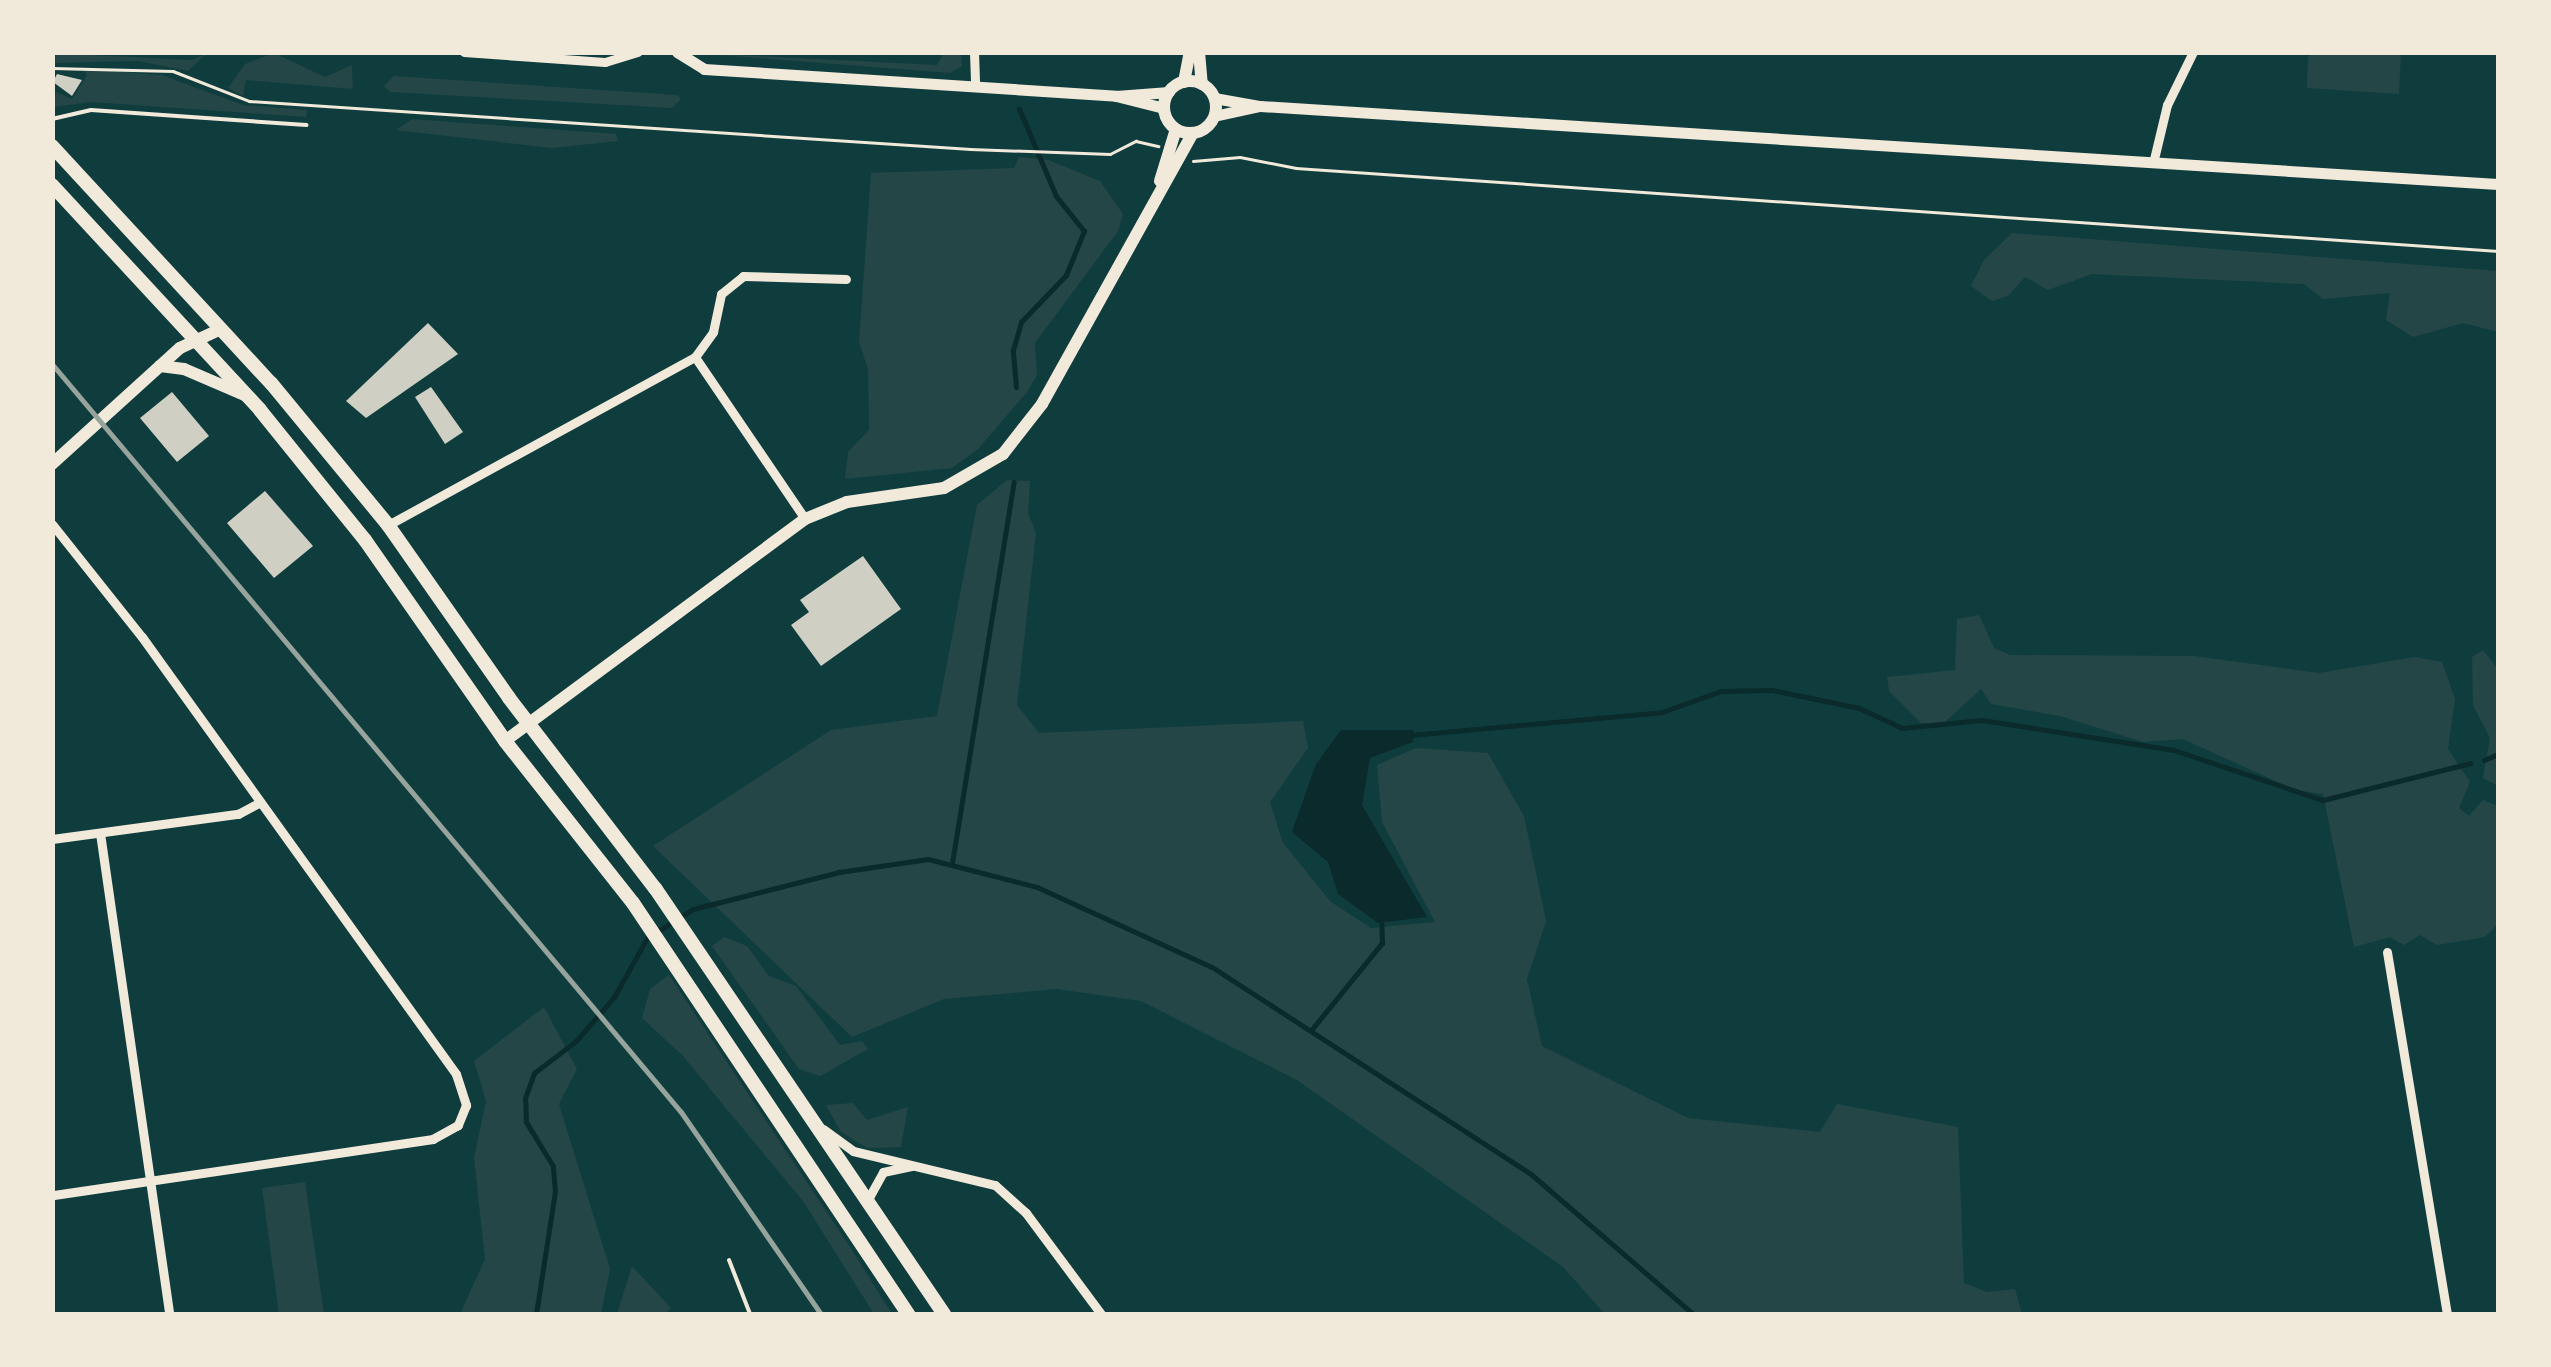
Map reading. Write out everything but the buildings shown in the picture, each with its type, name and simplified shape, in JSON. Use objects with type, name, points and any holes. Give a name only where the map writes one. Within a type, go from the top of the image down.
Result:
[{"type":"main road","points":[[1184,82],[1190,52]]},
{"type":"main road","points":[[506,740],[805,519],[848,502],[944,488],[1003,454],[1042,404],[1159,184],[1193,133],[1214,116],[1214,98],[1202,84],[1199,52]]},
{"type":"main road","points":[[1193,133],[1176,128],[1164,108],[1169,92],[1184,82],[1202,84]]},
{"type":"main road","points":[[1159,184],[1176,128]]},
{"type":"main road","points":[[52,146],[222,328],[388,525],[528,725],[655,888],[944,1314]]},
{"type":"main road","points":[[52,185],[248,397],[366,540],[506,740],[633,903],[908,1314]]},
{"type":"main road","points":[[52,464],[160,366],[195,339],[222,328]]},
{"type":"main road","points":[[160,366],[184,368],[248,397]]},
{"type":"street","points":[[464,52],[605,62],[638,52]]},
{"type":"street","points":[[677,52],[704,68],[1116,96],[1169,92]]},
{"type":"street","points":[[974,52],[975,86]]},
{"type":"street","points":[[2154,159],[2167,106],[2192,52]]},
{"type":"street","points":[[1116,96],[1164,108]]},
{"type":"street","points":[[1214,98],[1260,106],[2154,159],[2188,167],[2498,184]]},
{"type":"street","points":[[1214,116],[1260,106]]},
{"type":"street","points":[[388,525],[695,357],[713,332],[721,294],[743,276],[846,279]]},
{"type":"street","points":[[695,357],[805,519]]},
{"type":"street","points":[[52,524],[456,1074],[466,1096],[464,1115],[452,1132],[433,1139],[150,1186],[52,1196]]},
{"type":"street","points":[[52,839],[238,814],[259,802]]},
{"type":"street","points":[[100,833],[169,1314]]},
{"type":"street","points":[[2387,952],[2448,1314]]},
{"type":"street","points":[[816,1123],[853,1152],[971,1175],[1004,1192],[1100,1314]]},
{"type":"street","points":[[867,1200],[883,1172],[914,1166]]},
{"type":"lane","points":[[52,119],[91,110],[306,125]]},
{"type":"lane","points":[[730,1260],[750,1314]]},
{"type":"path","points":[[52,68],[173,70],[249,102],[1110,154],[1142,140],[1164,148]]},
{"type":"path","points":[[1186,159],[1211,164],[1240,157],[1296,168],[2498,251]]},
{"type":"shaded area","points":[[2315,52],[2401,53],[2399,94],[2307,88],[2308,57]]},
{"type":"shaded area","points":[[52,53],[192,60],[207,53],[188,71],[138,61],[53,63]]},
{"type":"shaded area","points":[[274,53],[325,77],[352,65],[353,89],[246,80],[243,96],[228,88],[245,64]]},
{"type":"shaded area","points":[[694,53],[937,65],[944,53],[961,53],[962,66],[950,73]]},
{"type":"shaded area","points":[[83,69],[162,75],[243,105],[307,110],[306,117],[91,102],[53,107],[56,92],[72,99],[87,75]]},
{"type":"shaded area","points":[[394,76],[677,95],[681,99],[672,108],[390,92],[384,86]]},
{"type":"shaded area","points":[[412,119],[616,134],[618,141],[552,148],[396,130]]},
{"type":"shaded area","points":[[1019,157],[1048,160],[1100,181],[1123,214],[1118,231],[1035,343],[1037,375],[1027,392],[978,449],[952,468],[845,479],[848,452],[869,430],[868,369],[859,342],[871,173],[1014,168]]},
{"type":"shaded area","points":[[2012,233],[2498,271],[2498,332],[2463,323],[2413,337],[2386,320],[2390,293],[2323,299],[2304,284],[2092,274],[2048,290],[2025,277],[2008,296],[1992,301],[1971,286],[1984,260]]},
{"type":"shaded area","points":[[1007,480],[1030,481],[1028,513],[1036,533],[1017,705],[1039,733],[1303,721],[1308,748],[1270,802],[1283,843],[1331,902],[1371,928],[1435,922],[1382,822],[1377,765],[1416,748],[1488,753],[1524,816],[1546,921],[1527,979],[1542,1046],[1688,1118],[1820,1132],[1837,1104],[1958,1127],[1964,1283],[1987,1292],[2015,1289],[2022,1314],[1605,1314],[1563,1267],[1297,1080],[1141,1001],[1057,989],[944,999],[852,1037],[653,846],[831,730],[937,716],[977,505]]},
{"type":"shaded area","points":[[1979,615],[1994,648],[2010,655],[2194,656],[2319,673],[2415,657],[2442,662],[2455,699],[2448,749],[2470,782],[2459,808],[2469,816],[2483,800],[2498,806],[2498,924],[2485,937],[2437,945],[2420,935],[2404,945],[2390,937],[2354,947],[2323,794],[2295,790],[2183,739],[2143,742],[2060,716],[1991,704],[1981,689],[1944,723],[1921,723],[1889,691],[1887,677],[1955,670],[1957,619]]},
{"type":"shaded area","points":[[2483,650],[2498,669],[2498,786],[2483,778],[2490,738],[2473,705],[2472,657]]},
{"type":"shaded area","points":[[1341,730],[1414,730],[1413,742],[1370,758],[1362,805],[1427,917],[1378,923],[1338,894],[1328,862],[1292,832],[1316,764]]},
{"type":"shaded area","points":[[724,937],[747,946],[769,976],[796,986],[840,1045],[862,1041],[868,1049],[820,1076],[799,1069],[712,946]]},
{"type":"shaded area","points":[[669,975],[892,1314],[874,1314],[803,1201],[682,1055],[642,1018],[650,989]]},
{"type":"shaded area","points":[[544,1007],[577,1069],[559,1104],[610,1269],[601,1314],[460,1314],[485,1259],[474,1158],[486,1101],[474,1061]]},
{"type":"shaded area","points":[[853,1103],[867,1120],[908,1107],[901,1147],[867,1148],[841,1132],[826,1105]]},
{"type":"shaded area","points":[[305,1182],[324,1314],[279,1314],[262,1188]]},
{"type":"shaded area","points":[[632,1266],[671,1308],[665,1314],[617,1314]]},
{"type":"waterway","points":[[1016,387],[1013,350],[1021,322],[1066,275],[1084,231],[1056,196],[1019,109]]},
{"type":"waterway","points":[[952,863],[1014,482]]},
{"type":"waterway","points":[[1411,735],[1662,712],[1721,691],[1772,690],[1859,708],[1902,728],[1982,720],[2174,750],[2323,800],[2470,763]]},
{"type":"waterway","points":[[2484,760],[2498,754]]},
{"type":"waterway","points":[[536,1314],[555,1191],[553,1166],[526,1122],[525,1098],[534,1073],[576,1041],[614,997],[647,938],[693,909],[839,872],[928,859],[1037,887],[1212,967],[1532,1175],[1693,1314]]},
{"type":"waterway","points":[[1312,1029],[1382,943],[1381,917]]},
{"type":"railway","points":[[52,364],[681,1112],[821,1314]]}]
